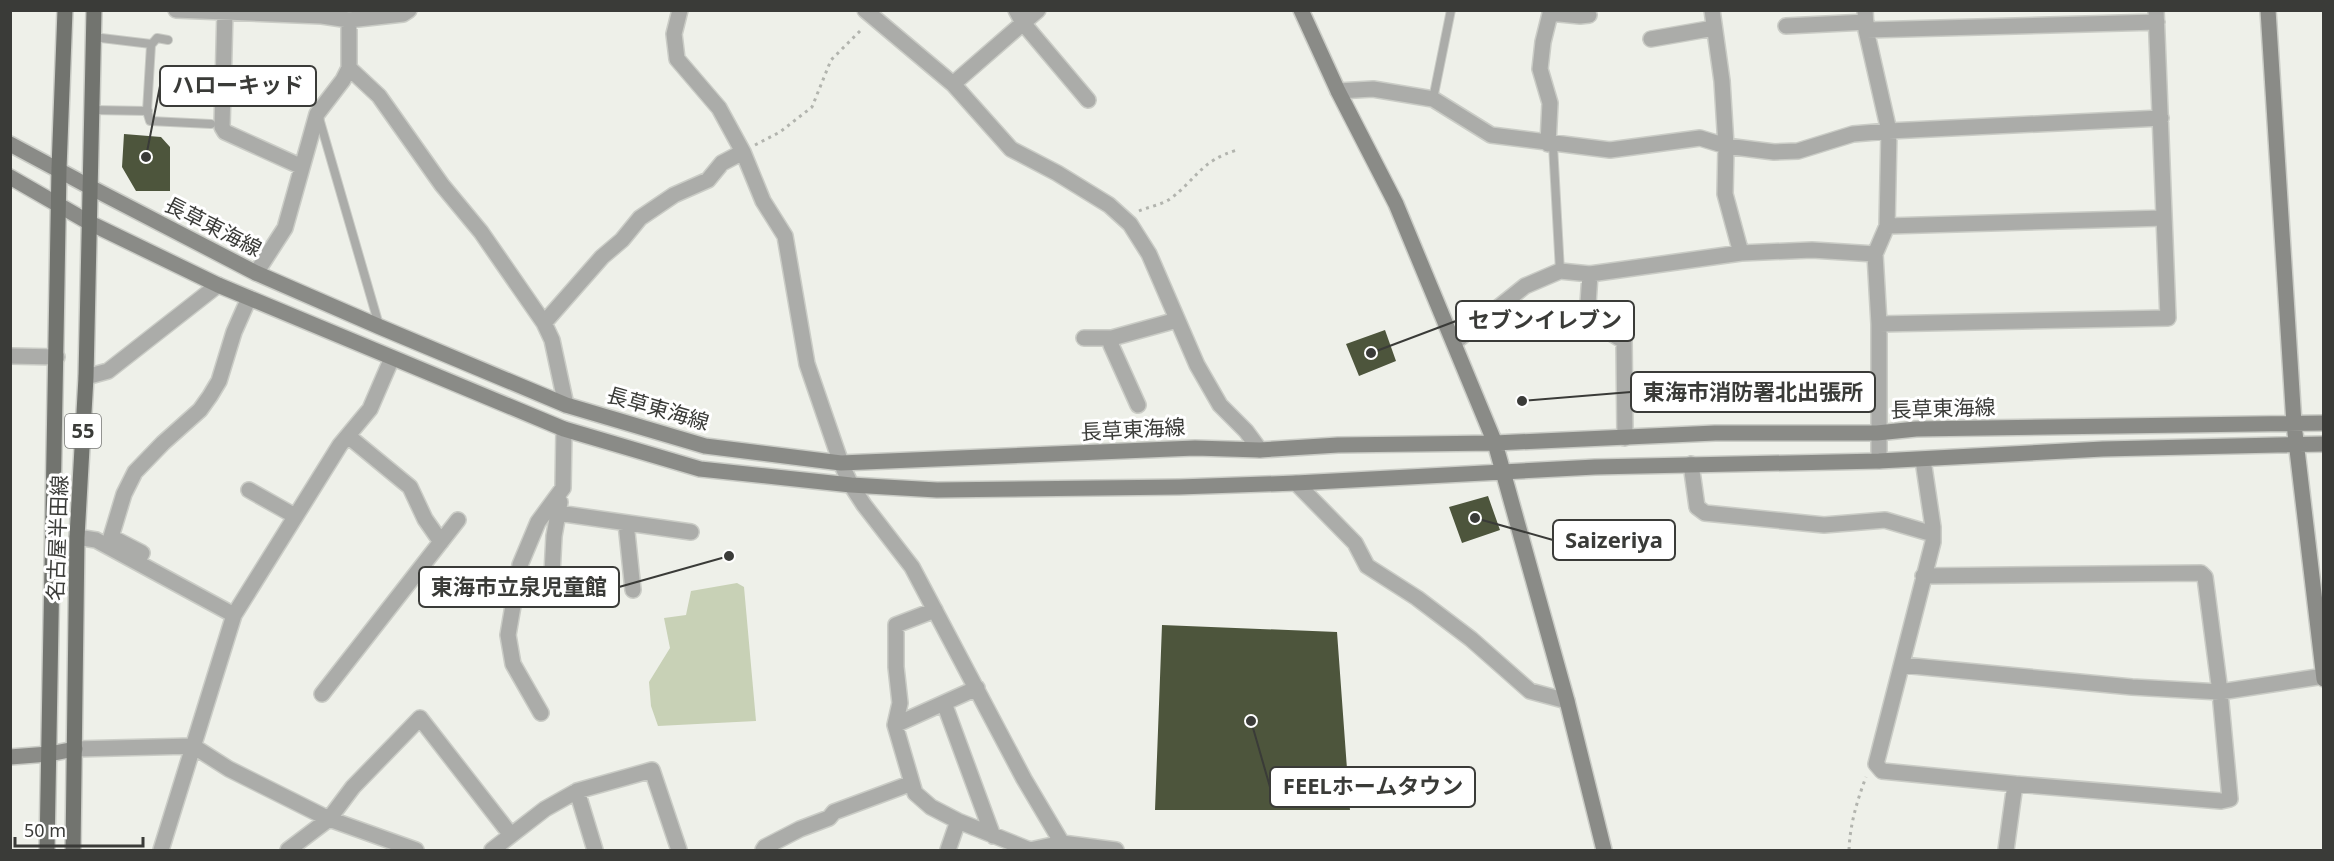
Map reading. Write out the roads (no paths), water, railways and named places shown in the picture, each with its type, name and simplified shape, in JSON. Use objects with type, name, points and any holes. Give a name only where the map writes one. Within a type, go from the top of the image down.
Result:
[{"type":"main road","name":"名古屋半田線","points":[[47,850],[64,10]]},
{"type":"main road","name":"名古屋半田線","points":[[73,850],[77,537],[86,377],[94,10]]},
{"type":"main road","points":[[1301,10],[1338,91],[1396,204],[1495,443],[1567,701],[1604,850]]},
{"type":"main road","points":[[2268,10],[2294,424],[2323,677]]},
{"type":"main road","name":"長草東海線","points":[[10,144],[90,188],[256,273],[566,405],[705,446],[841,463],[1195,448],[1260,450],[1338,445],[1495,443],[1715,433],[1877,433],[1916,429],[2324,423]]},
{"type":"main road","points":[[10,177],[59,203],[90,223],[218,285],[564,429],[700,469],[851,485],[938,490],[1296,483],[1503,471],[1691,464],[1923,460],[2103,449],[2324,444]]},
{"type":"main road","points":[[10,757],[50,754],[75,749]]},
{"type":"street","points":[[176,10],[322,13],[349,20],[403,14],[410,10]]},
{"type":"street","points":[[680,10],[674,34],[677,59],[719,108],[743,152],[763,201],[785,236],[807,364],[841,463],[851,485],[912,567],[1024,779],[1062,843]]},
{"type":"street","points":[[953,84],[1020,17],[1038,10]]},
{"type":"street","points":[[1712,10],[1722,81],[1726,146],[1725,194],[1741,253]]},
{"type":"street","points":[[225,12],[222,127],[225,132],[302,167]]},
{"type":"street","points":[[1550,144],[1550,103],[1540,69],[1543,42],[1551,12],[1589,15]]},
{"type":"street","points":[[869,14],[953,84],[1011,149],[1057,173],[1109,205],[1130,224],[1149,254],[1197,365],[1220,405],[1246,431],[1260,450]]},
{"type":"street","points":[[1786,26],[1866,21],[2157,16],[2168,318],[1879,324]]},
{"type":"street","points":[[1020,17],[1088,100]]},
{"type":"street","points":[[256,273],[285,228],[317,114],[343,80],[349,68],[349,20]]},
{"type":"street","points":[[1866,21],[1889,131],[1887,226],[1875,254],[1879,324],[1878,461]]},
{"type":"street","points":[[1651,39],[1714,28]]},
{"type":"street","points":[[349,68],[379,96],[442,185],[481,232],[544,323],[552,340],[566,405]]},
{"type":"street","points":[[1338,91],[1373,89],[1433,99],[1491,135],[1610,150],[1700,138],[1726,146],[1774,152],[1798,151],[1853,135],[1889,131],[2161,118]]},
{"type":"street","points":[[544,323],[640,218],[674,195],[708,180],[722,163],[743,152]]},
{"type":"street","points":[[1887,226],[2164,218]]},
{"type":"street","points":[[1455,342],[1525,286],[1560,271],[1590,274],[1741,253],[1812,250],[1875,254]]},
{"type":"street","points":[[1590,274],[1587,319],[1624,341],[1625,438]]},
{"type":"street","points":[[86,377],[108,371],[218,285]]},
{"type":"street","points":[[137,562],[142,553],[111,537],[124,494],[135,472],[200,410],[210,396],[219,381],[234,332],[249,298]]},
{"type":"street","points":[[1084,338],[1112,338],[1177,320]]},
{"type":"street","points":[[1112,338],[1111,345],[1138,405]]},
{"type":"street","points":[[10,356],[57,357]]},
{"type":"street","points":[[161,850],[234,615],[295,516],[348,436],[370,409],[392,358]]},
{"type":"street","points":[[551,593],[554,536],[563,488],[564,429]]},
{"type":"street","points":[[348,436],[410,487],[425,519],[441,542]]},
{"type":"street","points":[[1923,460],[1934,534],[1923,576],[1902,665],[1876,764],[1882,771],[2221,801],[2230,799],[2220,692],[2205,577],[2201,573],[1923,576]]},
{"type":"street","points":[[1691,464],[1696,507],[1705,513],[1824,525],[1886,520],[1934,534]]},
{"type":"street","points":[[1296,483],[1355,543],[1367,566],[1417,598],[1471,639],[1530,691],[1567,701]]},
{"type":"street","points":[[542,713],[513,664],[508,635],[520,565],[538,522],[563,488]]},
{"type":"street","points":[[249,490],[295,516]]},
{"type":"street","points":[[558,513],[691,532]]},
{"type":"street","points":[[322,694],[458,520]]},
{"type":"street","points":[[627,523],[633,590]]},
{"type":"street","points":[[77,537],[96,540],[234,615]]},
{"type":"street","points":[[935,610],[896,625],[896,667],[900,703],[895,725],[915,792],[931,807],[958,821],[1030,850],[1062,843],[1116,850]]},
{"type":"street","points":[[1902,665],[2132,687],[2220,692],[2323,677]]},
{"type":"street","points":[[895,725],[977,688]]},
{"type":"street","points":[[944,703],[987,813],[993,836]]},
{"type":"street","points":[[288,850],[329,819],[353,787],[420,718],[511,835]]},
{"type":"street","points":[[75,749],[193,746],[247,779],[329,819],[416,850]]},
{"type":"street","points":[[492,850],[545,809],[577,791],[652,770],[679,850]]},
{"type":"street","points":[[763,850],[800,829],[829,818],[834,812],[912,783]]},
{"type":"street","points":[[2006,850],[2015,784]]},
{"type":"street","points":[[577,791],[595,850]]},
{"type":"street","points":[[948,850],[958,821]]},
{"type":"lane","points":[[1433,99],[1451,10]]},
{"type":"lane","points":[[93,37],[151,44]]},
{"type":"lane","points":[[168,40],[157,38],[151,45],[147,111],[150,121],[212,124]]},
{"type":"lane","points":[[92,110],[147,111]]},
{"type":"lane","points":[[317,114],[380,327]]},
{"type":"lane","points":[[1550,144],[1560,271]]},
{"type":"place","name":"ハローキッド","points":[[146,157]]},
{"type":"place","name":"セブンイレブン","points":[[1371,353]]},
{"type":"place","name":"東海市消防署北出張所","points":[[1522,401]]},
{"type":"place","name":"Saizeriya","points":[[1475,518]]},
{"type":"place","name":"東海市立泉児童館","points":[[729,556]]},
{"type":"place","name":"FEELホームタウン","points":[[1251,721]]}]
